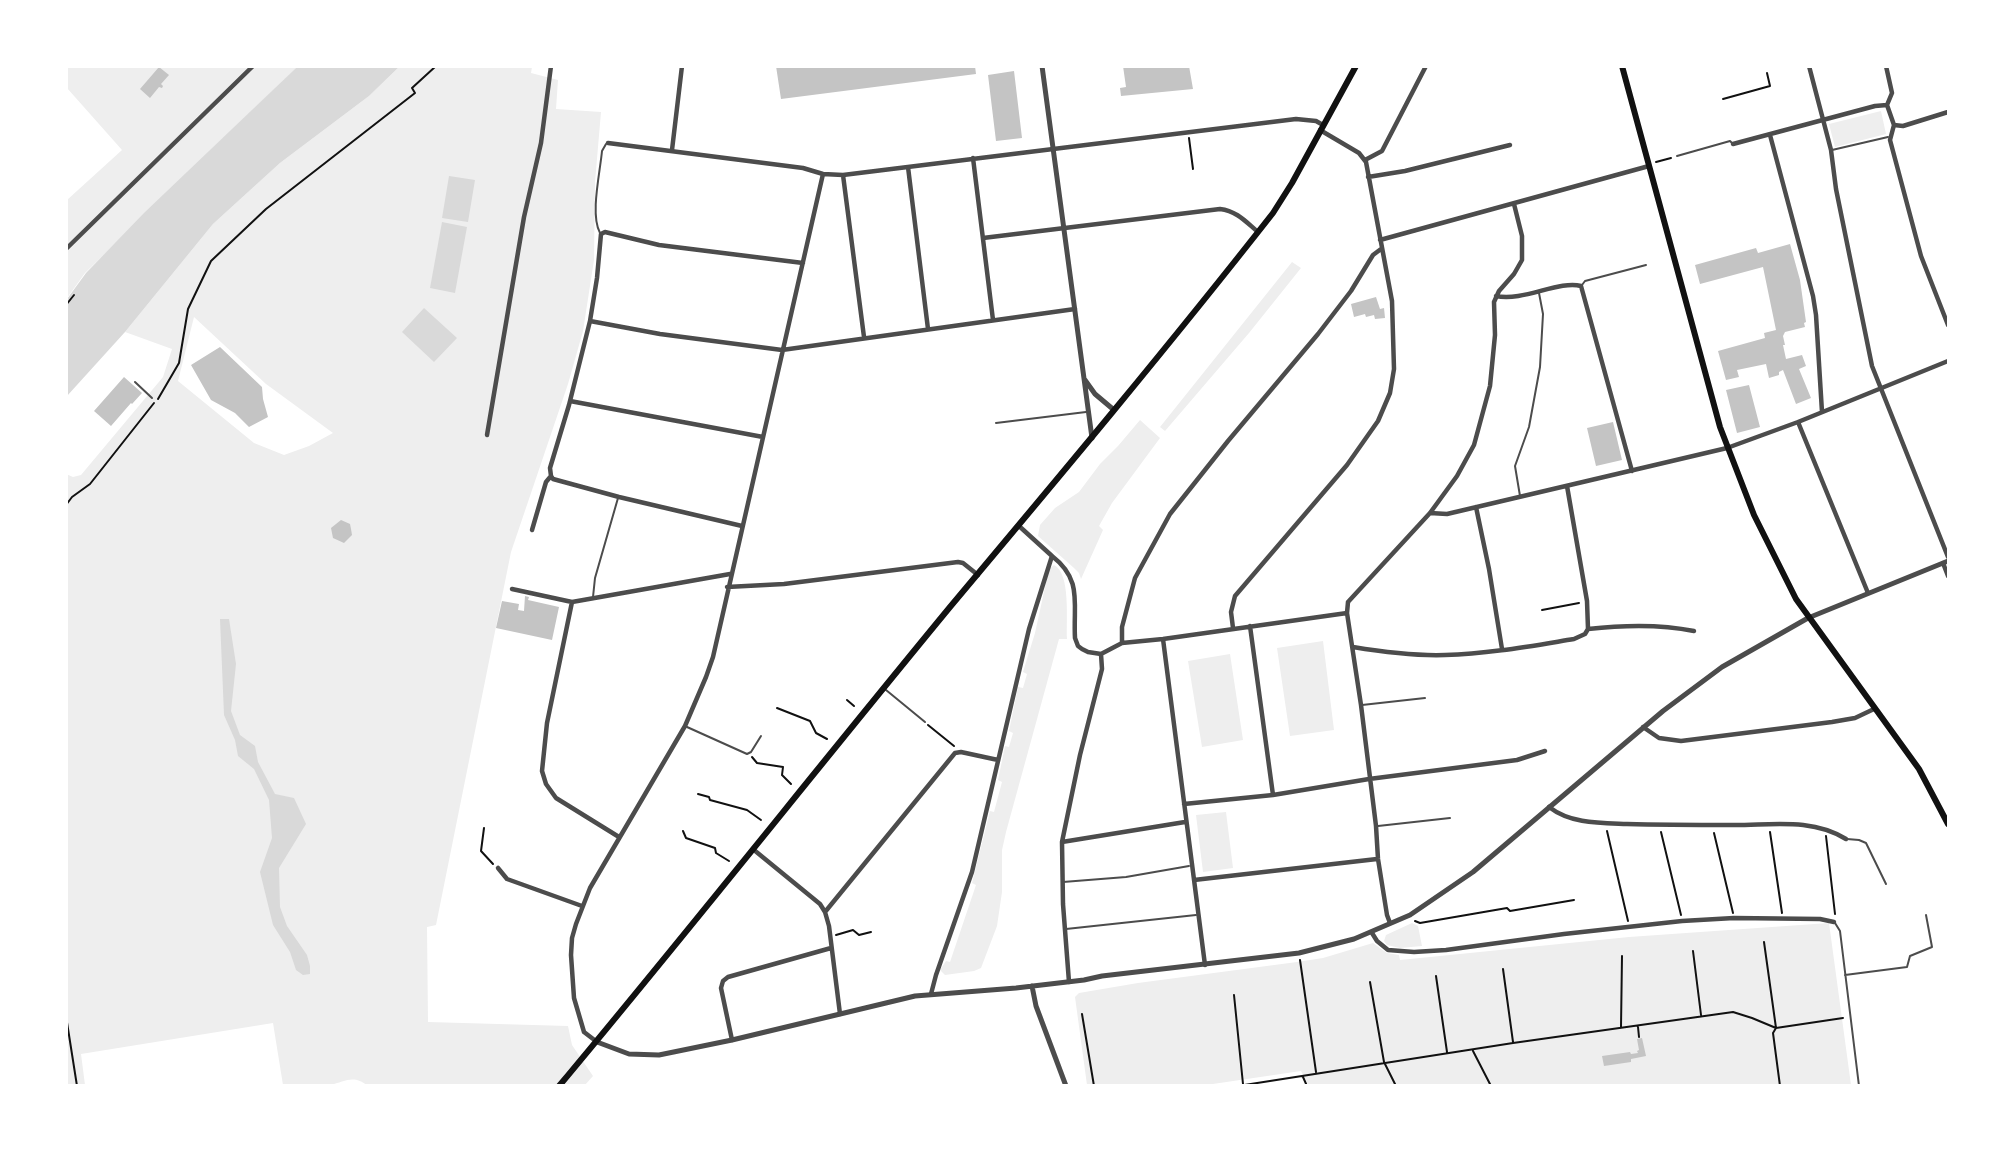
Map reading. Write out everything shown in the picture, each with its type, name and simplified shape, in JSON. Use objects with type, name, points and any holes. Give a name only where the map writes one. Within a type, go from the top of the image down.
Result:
[{"type":"main road","points":[[559,1086],[1092,438],[1276,209],[1356,66]]},
{"type":"main road","points":[[1622,66],[1653,164],[1727,448],[1759,526],[1808,618],[1921,772],[1948,824]]},
{"type":"street","points":[[66,248],[253,66]]},
{"type":"street","points":[[487,435],[524,217],[541,143],[551,66]]},
{"type":"street","points":[[672,150],[682,66]]},
{"type":"street","points":[[1042,66],[1092,438]]},
{"type":"street","points":[[1365,160],[1382,151],[1426,66]]},
{"type":"street","points":[[1809,66],[1831,150],[1869,354],[1947,560],[1948,576]]},
{"type":"street","points":[[1886,66],[1892,93],[1887,105],[1894,125],[1890,136],[1921,257],[1948,325]]},
{"type":"street","points":[[1733,144],[1887,105]]},
{"type":"street","points":[[1894,125],[1903,126],[1948,112]]},
{"type":"street","points":[[608,143],[843,175],[1296,119],[1316,121],[1359,153],[1365,160],[1392,301],[1393,381],[1387,402],[1373,430],[1347,465],[1235,596],[1231,612],[1233,628]]},
{"type":"street","points":[[1770,135],[1813,296],[1822,412]]},
{"type":"street","points":[[1368,177],[1405,171],[1510,145]]},
{"type":"street","points":[[973,158],[993,320]]},
{"type":"street","points":[[1380,240],[1653,164]]},
{"type":"street","points":[[908,167],[929,329]]},
{"type":"street","points":[[823,174],[713,657],[685,726],[590,888],[572,938],[572,982],[581,1025],[597,1042],[629,1054],[659,1055],[732,1040],[897,999],[1069,982],[1299,953],[1372,933],[1410,915],[1473,872],[1643,727],[1723,667],[1808,618],[1947,560]]},
{"type":"street","points":[[843,175],[864,337]]},
{"type":"street","points":[[1390,923],[1378,859],[1377,826],[1347,612],[1348,602],[1430,513],[1460,470],[1478,435],[1490,386],[1495,335],[1494,302],[1521,260],[1522,236],[1514,204]]},
{"type":"street","points":[[983,238],[1220,209],[1237,214],[1258,232]]},
{"type":"street","points":[[742,526],[619,497],[553,479],[551,476],[550,468],[590,321],[601,234],[605,232],[659,246],[803,263]]},
{"type":"street","points":[[1122,643],[1122,627],[1135,578],[1170,514],[1227,441],[1318,334],[1357,283],[1373,255],[1381,249]]},
{"type":"street","points":[[1496,296],[1510,297],[1576,284],[1581,286],[1632,472]]},
{"type":"street","points":[[590,321],[660,334],[782,350],[1075,309]]},
{"type":"street","points":[[1430,513],[1447,514],[1727,448],[1948,361]]},
{"type":"street","points":[[1084,378],[1095,394],[1114,410]]},
{"type":"street","points":[[570,401],[763,437]]},
{"type":"street","points":[[1798,422],[1868,593]]},
{"type":"street","points":[[532,530],[546,482],[551,476]]},
{"type":"street","points":[[1353,647],[1390,653],[1435,655],[1502,649],[1582,636],[1588,629],[1587,601],[1567,486]]},
{"type":"street","points":[[1476,507],[1502,649]]},
{"type":"street","points":[[1018,526],[1068,571],[1073,581],[1076,642],[1088,652],[1101,653],[1122,643],[1347,612]]},
{"type":"street","points":[[931,994],[972,872],[1029,629],[1052,556]]},
{"type":"street","points":[[727,587],[784,584],[958,562],[978,575]]},
{"type":"street","points":[[512,589],[572,602],[730,574]]},
{"type":"street","points":[[572,602],[547,723],[542,771],[547,786],[556,798],[619,837]]},
{"type":"street","points":[[1250,626],[1273,795]]},
{"type":"street","points":[[1588,629],[1636,626],[1694,631]]},
{"type":"street","points":[[1163,639],[1205,965]]},
{"type":"street","points":[[1069,982],[1062,842],[1101,669],[1101,653]]},
{"type":"street","points":[[1643,727],[1659,738],[1681,741],[1832,722],[1855,718],[1874,709]]},
{"type":"street","points":[[1184,804],[1273,795],[1369,779],[1517,761],[1545,751]]},
{"type":"street","points":[[825,912],[953,755],[958,752],[998,760]]},
{"type":"street","points":[[1549,807],[1560,815],[1573,819],[1604,823],[1800,825],[1826,828],[1846,839]]},
{"type":"street","points":[[1062,842],[1185,822]]},
{"type":"street","points":[[754,850],[820,904],[825,912],[840,1014]]},
{"type":"street","points":[[1194,880],[1378,859]]},
{"type":"street","points":[[498,868],[507,879],[582,906]]},
{"type":"street","points":[[1372,933],[1388,950],[1414,952],[1682,921],[1734,918],[1827,919],[1834,922]]},
{"type":"street","points":[[732,1040],[721,988],[723,981],[831,948]]},
{"type":"street","points":[[1032,986],[1036,1006],[1066,1086]]},
{"type":"lane","points":[[1831,150],[1890,136]]},
{"type":"lane","points":[[1677,156],[1730,141],[1733,144]]},
{"type":"lane","points":[[601,234],[596,215],[602,151],[608,143]]},
{"type":"lane","points":[[1581,286],[1585,281],[1646,265]]},
{"type":"lane","points":[[1520,496],[1515,466],[1529,427],[1541,368],[1543,314],[1539,292]]},
{"type":"lane","points":[[135,382],[152,398]]},
{"type":"lane","points":[[996,423],[1087,412]]},
{"type":"lane","points":[[593,598],[595,578],[619,497]]},
{"type":"lane","points":[[885,689],[925,722]]},
{"type":"lane","points":[[1361,705],[1425,698]]},
{"type":"lane","points":[[685,726],[749,754],[761,736]]},
{"type":"lane","points":[[1377,826],[1450,818]]},
{"type":"lane","points":[[1846,839],[1866,843],[1886,884]]},
{"type":"lane","points":[[1062,882],[1126,877],[1192,866]]},
{"type":"lane","points":[[1065,929],[1198,914]]},
{"type":"lane","points":[[1845,975],[1907,967],[1910,956],[1932,947],[1926,915]]},
{"type":"lane","points":[[1834,922],[1840,931],[1859,1086]]},
{"type":"path","points":[[66,505],[90,484],[160,396],[179,363],[188,309],[211,261],[266,209],[415,93],[412,88],[436,66]]},
{"type":"path","points":[[1723,99],[1770,86],[1767,73]]},
{"type":"path","points":[[1188,132],[1194,169]]},
{"type":"path","points":[[1653,164],[1677,156]]},
{"type":"path","points":[[66,305],[74,295]]},
{"type":"path","points":[[66,493],[72,497]]},
{"type":"path","points":[[1542,610],[1587,601]]},
{"type":"path","points":[[847,700],[854,706]]},
{"type":"path","points":[[777,708],[810,721],[816,733],[827,739]]},
{"type":"path","points":[[925,722],[958,752]]},
{"type":"path","points":[[749,754],[757,763],[783,767],[782,775],[791,784]]},
{"type":"path","points":[[698,794],[747,810],[761,820]]},
{"type":"path","points":[[1604,823],[1629,926]]},
{"type":"path","points":[[1769,824],[1783,919]]},
{"type":"path","points":[[1659,825],[1682,921]]},
{"type":"path","points":[[1713,825],[1734,918]]},
{"type":"path","points":[[484,828],[481,851],[498,868]]},
{"type":"path","points":[[1826,828],[1834,922]]},
{"type":"path","points":[[683,831],[686,838],[715,848],[716,853],[729,861]]},
{"type":"path","points":[[1410,915],[1420,923],[1574,900]]},
{"type":"path","points":[[830,937],[853,930],[859,935],[871,932]]},
{"type":"path","points":[[1763,942],[1776,1028],[1773,1034],[1780,1086]]},
{"type":"path","points":[[1693,951],[1701,1016]]},
{"type":"path","points":[[1299,953],[1316,1073]]},
{"type":"path","points":[[1621,1028],[1622,957]]},
{"type":"path","points":[[1503,969],[1513,1043]]},
{"type":"path","points":[[1436,976],[1447,1053]]},
{"type":"path","points":[[1370,982],[1384,1062],[1396,1086]]},
{"type":"path","points":[[1234,995],[1243,1085]]},
{"type":"path","points":[[1238,1086],[1384,1062],[1733,1012],[1776,1028],[1850,1017]]},
{"type":"path","points":[[1082,1014],[1094,1086]]},
{"type":"path","points":[[66,1016],[77,1086]]},
{"type":"path","points":[[1638,1026],[1639,1037]]},
{"type":"path","points":[[1473,1050],[1491,1086]]},
{"type":"path","points":[[1302,1076],[1307,1086]]},
{"type":"shaded area","points":[[66,67],[297,67],[85,273],[67,298],[67,200],[122,150],[67,88]]},
{"type":"shaded area","points":[[297,67],[399,67],[369,96],[280,163],[213,224],[125,332],[67,396],[67,299],[86,273],[144,213]]},
{"type":"shaded area","points":[[399,67],[532,67],[531,73],[558,80],[556,109],[601,112],[595,182],[594,260],[583,331],[568,384],[511,552],[436,925],[427,927],[428,1022],[568,1026],[572,1045],[593,1076],[585,1085],[368,1086],[353,1080],[325,1086],[283,1085],[273,1023],[81,1054],[85,1085],[67,1085],[66,474],[73,477],[81,475],[163,377],[172,349],[125,332],[213,224],[280,163],[369,96]],"holes":[[[194,317],[266,384],[333,433],[284,455],[254,443],[178,381]]]},
{"type":"shaded area","points":[[1881,111],[1886,134],[1835,147],[1829,124]]},
{"type":"shaded area","points":[[449,176],[475,180],[468,222],[442,218]]},
{"type":"shaded area","points":[[442,222],[467,227],[455,293],[430,288]]},
{"type":"shaded area","points":[[1292,262],[1301,268],[1165,431],[1160,427]]},
{"type":"shaded area","points":[[424,308],[457,338],[434,362],[402,332]]},
{"type":"shaded area","points":[[1140,420],[1160,438],[1112,503],[1099,526],[1103,530],[1081,579],[1079,573],[1038,536],[1040,525],[1055,508],[1079,492]]},
{"type":"shaded area","points":[[1054,565],[1063,577],[1065,587],[1067,639],[1059,639],[1006,832],[1002,850],[1002,892],[997,926],[981,968],[945,975],[940,970],[946,961],[950,962],[976,885],[972,883],[990,811],[994,812],[1002,782],[998,780],[1005,746],[1009,747],[1013,733],[1009,731],[1018,687],[1023,688],[1027,674],[1023,672],[1049,569]]},
{"type":"shaded area","points":[[220,619],[229,619],[236,664],[231,711],[240,735],[255,746],[258,762],[275,794],[294,798],[306,824],[279,868],[280,907],[287,926],[307,955],[310,974],[303,975],[296,970],[290,952],[273,925],[260,872],[272,838],[269,800],[254,769],[238,756],[235,740],[224,715]]},
{"type":"shaded area","points":[[1323,641],[1334,730],[1290,736],[1277,648]]},
{"type":"shaded area","points":[[1230,654],[1243,740],[1202,747],[1188,661]]},
{"type":"shaded area","points":[[1226,812],[1233,868],[1203,872],[1196,815]]},
{"type":"shaded area","points":[[1412,923],[1418,926],[1422,946],[1400,948],[1387,945],[1384,941],[1386,935]]},
{"type":"shaded area","points":[[1829,923],[1851,1085],[1309,1086],[1301,1071],[1206,1085],[1087,1085],[1075,997],[1079,993],[1323,958],[1373,943],[1387,953],[1399,955],[1400,960],[1629,937]]},
{"type":"building","points":[[776,66],[975,66],[976,74],[781,99]]},
{"type":"building","points":[[1123,66],[1189,66],[1193,89],[1121,96],[1120,88],[1126,87]]},
{"type":"building","points":[[159,67],[169,75],[161,84],[162,88],[159,87],[150,98],[140,89]]},
{"type":"building","points":[[1014,71],[1022,138],[996,141],[988,75]]},
{"type":"building","points":[[1790,244],[1800,280],[1806,322],[1805,327],[1785,332],[1783,345],[1786,359],[1802,355],[1806,366],[1799,369],[1811,398],[1796,404],[1783,370],[1779,375],[1769,378],[1766,364],[1737,370],[1739,377],[1726,380],[1718,351],[1765,338],[1764,333],[1776,330],[1763,267],[1700,284],[1695,265],[1756,248],[1758,253]]},
{"type":"building","points":[[1376,297],[1380,309],[1384,308],[1385,318],[1375,319],[1374,315],[1366,317],[1365,314],[1354,317],[1351,304]]},
{"type":"building","points":[[220,347],[262,387],[268,417],[249,427],[235,413],[211,400],[191,365]]},
{"type":"building","points":[[124,377],[142,393],[111,426],[94,411]]},
{"type":"building","points":[[1749,385],[1760,427],[1737,433],[1726,390]]},
{"type":"building","points":[[1613,422],[1622,460],[1596,466],[1587,428]]},
{"type":"building","points":[[341,520],[350,524],[352,535],[344,543],[333,538],[331,528]]},
{"type":"building","points":[[525,596],[529,597],[528,600],[559,607],[552,640],[496,628],[502,601],[519,604],[518,610],[524,611]]},
{"type":"building","points":[[1642,1038],[1646,1056],[1631,1059],[1631,1062],[1604,1066],[1602,1056],[1638,1053],[1637,1039]]}]
